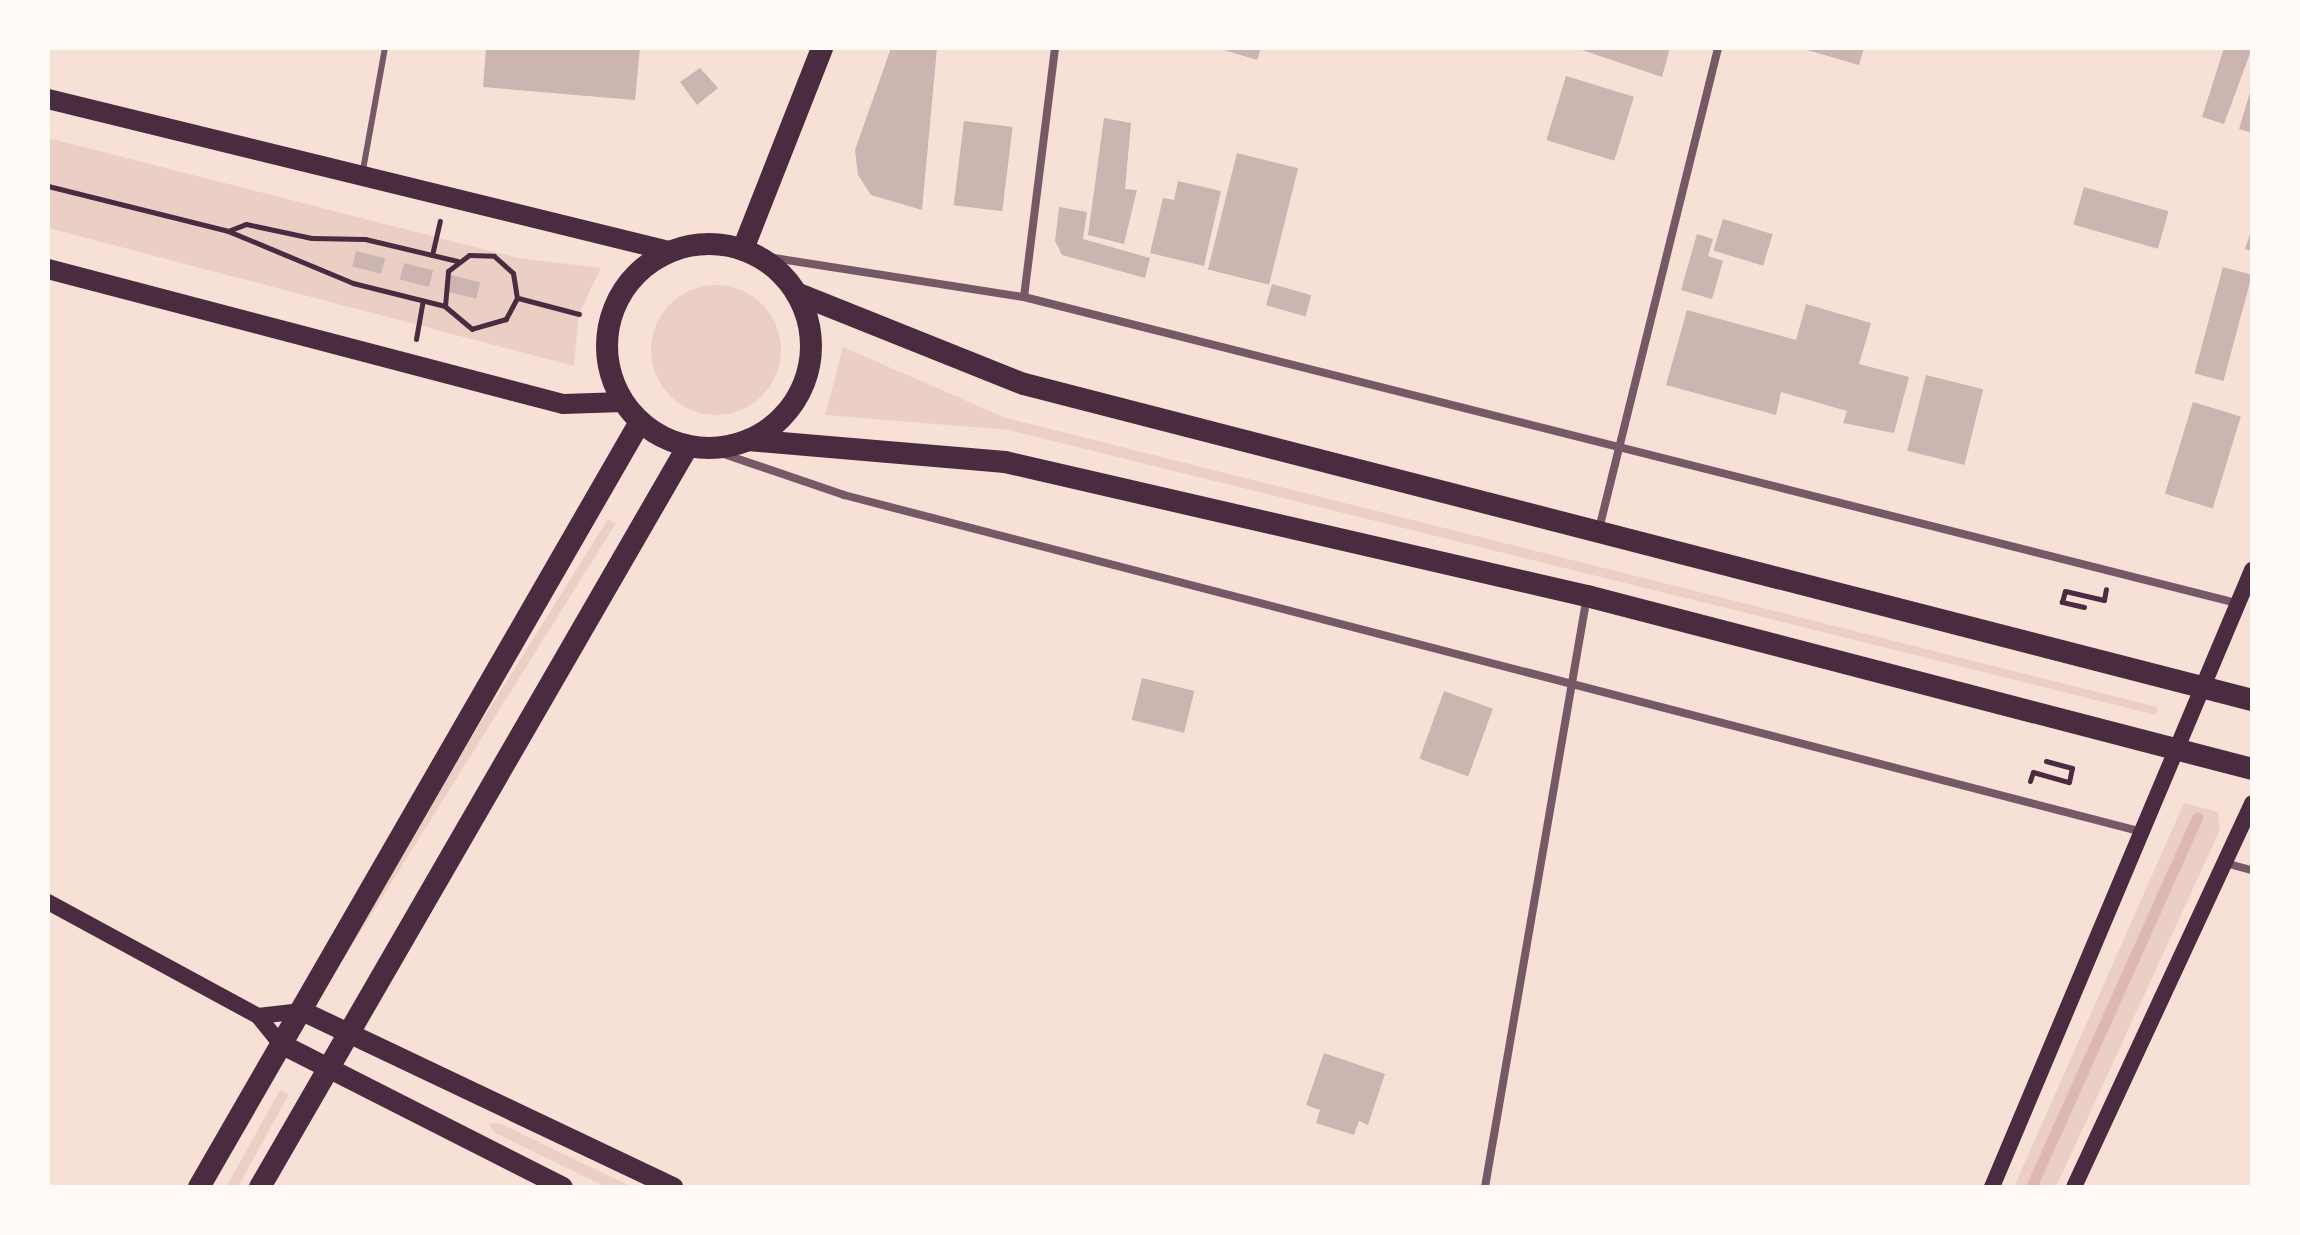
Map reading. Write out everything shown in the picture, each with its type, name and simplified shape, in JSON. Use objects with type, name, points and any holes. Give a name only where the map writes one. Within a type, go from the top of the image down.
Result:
[{"type":"highway","points":[[749,252],[822,48]]},
{"type":"highway","points":[[2252,700],[1024,384],[796,293],[749,252],[703,243],[669,251],[635,274],[613,308],[608,366],[623,402],[640,422],[697,447],[748,440],[1005,462],[1587,596],[2252,769]]},
{"type":"highway","points":[[748,440],[787,412],[806,378],[811,338],[796,293]]},
{"type":"highway","points":[[199,1187],[640,422]]},
{"type":"highway","points":[[260,1187],[697,447]]},
{"type":"main road","points":[[48,99],[669,251]]},
{"type":"main road","points":[[48,269],[563,404],[623,402]]},
{"type":"main road","points":[[1992,1187],[2145,833],[2252,570]]},
{"type":"main road","points":[[2074,1187],[2252,803]]},
{"type":"main road","points":[[48,902],[258,1016],[281,1044],[563,1187]]},
{"type":"main road","points":[[258,1016],[302,1011],[673,1187]]},
{"type":"street","points":[[1024,297],[1055,48]]},
{"type":"street","points":[[1598,534],[1617,447],[1718,48]]},
{"type":"street","points":[[749,252],[1024,297],[2237,603]]},
{"type":"street","points":[[697,447],[844,495],[2145,833]]},
{"type":"street","points":[[1485,1187],[1587,596]]},
{"type":"street","points":[[2225,863],[2252,870]]},
{"type":"lane","points":[[361,178],[385,48]]},
{"type":"path","points":[[48,186],[228,231],[353,283],[445,306],[461,324],[484,329],[506,319],[517,298],[505,263],[481,254],[457,261],[246,224],[228,231]]},
{"type":"path","points":[[432,255],[437,236]]},
{"type":"path","points":[[445,306],[443,283],[457,261]]},
{"type":"path","points":[[517,298],[579,314]]},
{"type":"path","points":[[415,333],[423,301]]},
{"type":"path","points":[[2084,607],[2062,602],[2065,591],[2104,600]]},
{"type":"path","points":[[2033,772],[2069,782],[2072,768],[2046,761]]},
{"type":"shaded area","points":[[48,138],[518,258],[601,268],[579,314],[574,366],[48,228]]},
{"type":"shaded area","points":[[716,285],[741,290],[762,304],[776,325],[781,350],[776,375],[762,396],[741,410],[716,415],[691,410],[670,396],[656,375],[651,350],[656,325],[670,304],[691,290]]},
{"type":"shaded area","points":[[843,347],[1006,418],[2158,707],[2156,715],[1009,430],[825,415]]},
{"type":"shaded area","points":[[608,519],[616,524],[324,990],[317,985]]},
{"type":"shaded area","points":[[2184,803],[2218,812],[2220,830],[2056,1187],[2014,1187]]},
{"type":"shaded area","points":[[280,1090],[289,1095],[238,1187],[226,1187]]},
{"type":"shaded area","points":[[499,1123],[632,1187],[606,1187],[495,1133],[489,1124]]},
{"type":"building","points":[[486,48],[640,48],[635,100],[483,87]]},
{"type":"building","points":[[891,48],[937,48],[922,210],[871,195],[858,175],[855,150]]},
{"type":"building","points":[[1217,48],[1261,48],[1257,60]]},
{"type":"building","points":[[1576,48],[1670,48],[1662,77]]},
{"type":"building","points":[[1800,48],[1864,48],[1859,65]]},
{"type":"building","points":[[2224,48],[2252,48],[2224,124],[2202,117]]},
{"type":"building","points":[[700,68],[718,88],[697,105],[680,82]]},
{"type":"building","points":[[1566,76],[1634,97],[1614,161],[1546,140]]},
{"type":"building","points":[[2252,89],[2252,133],[2239,129]]},
{"type":"building","points":[[1104,118],[1131,123],[1125,189],[1137,190],[1124,244],[1088,235]]},
{"type":"building","points":[[964,121],[1013,127],[1002,211],[954,205]]},
{"type":"building","points":[[1237,153],[1298,168],[1269,285],[1208,269]]},
{"type":"building","points":[[1178,181],[1221,191],[1204,266],[1150,253],[1163,198],[1174,200]]},
{"type":"building","points":[[2084,187],[2169,211],[2158,249],[2073,224]]},
{"type":"building","points":[[1059,207],[1087,212],[1083,239],[1150,258],[1145,278],[1062,255],[1055,241]]},
{"type":"building","points":[[1723,219],[1773,234],[1763,266],[1713,251]]},
{"type":"building","points":[[2252,231],[2252,251],[2245,249]]},
{"type":"building","points":[[1697,234],[1713,239],[1708,256],[1723,261],[1712,299],[1681,290]]},
{"type":"building","points":[[356,251],[385,258],[381,274],[352,267]]},
{"type":"building","points":[[404,263],[433,270],[429,287],[400,279]]},
{"type":"building","points":[[2223,267],[2252,275],[2224,381],[2195,373]]},
{"type":"building","points":[[451,275],[480,282],[476,299],[447,291]]},
{"type":"building","points":[[1272,284],[1311,295],[1305,316],[1266,305]]},
{"type":"building","points":[[1806,304],[1871,323],[1859,364],[1909,377],[1894,433],[1843,423],[1847,411],[1781,392],[1776,415],[1666,385],[1687,310],[1796,340]]},
{"type":"building","points":[[1926,375],[1983,389],[1964,465],[1907,451]]},
{"type":"building","points":[[2193,402],[2241,417],[2213,508],[2165,494]]},
{"type":"building","points":[[1142,678],[1194,691],[1184,733],[1132,720]]},
{"type":"building","points":[[1444,691],[1493,709],[1468,776],[1419,759]]},
{"type":"building","points":[[1324,1053],[1385,1074],[1368,1125],[1359,1121],[1354,1135],[1316,1123],[1320,1110],[1306,1105]]},
{"type":"waterway","points":[[2031,1187],[2197,818]]}]
